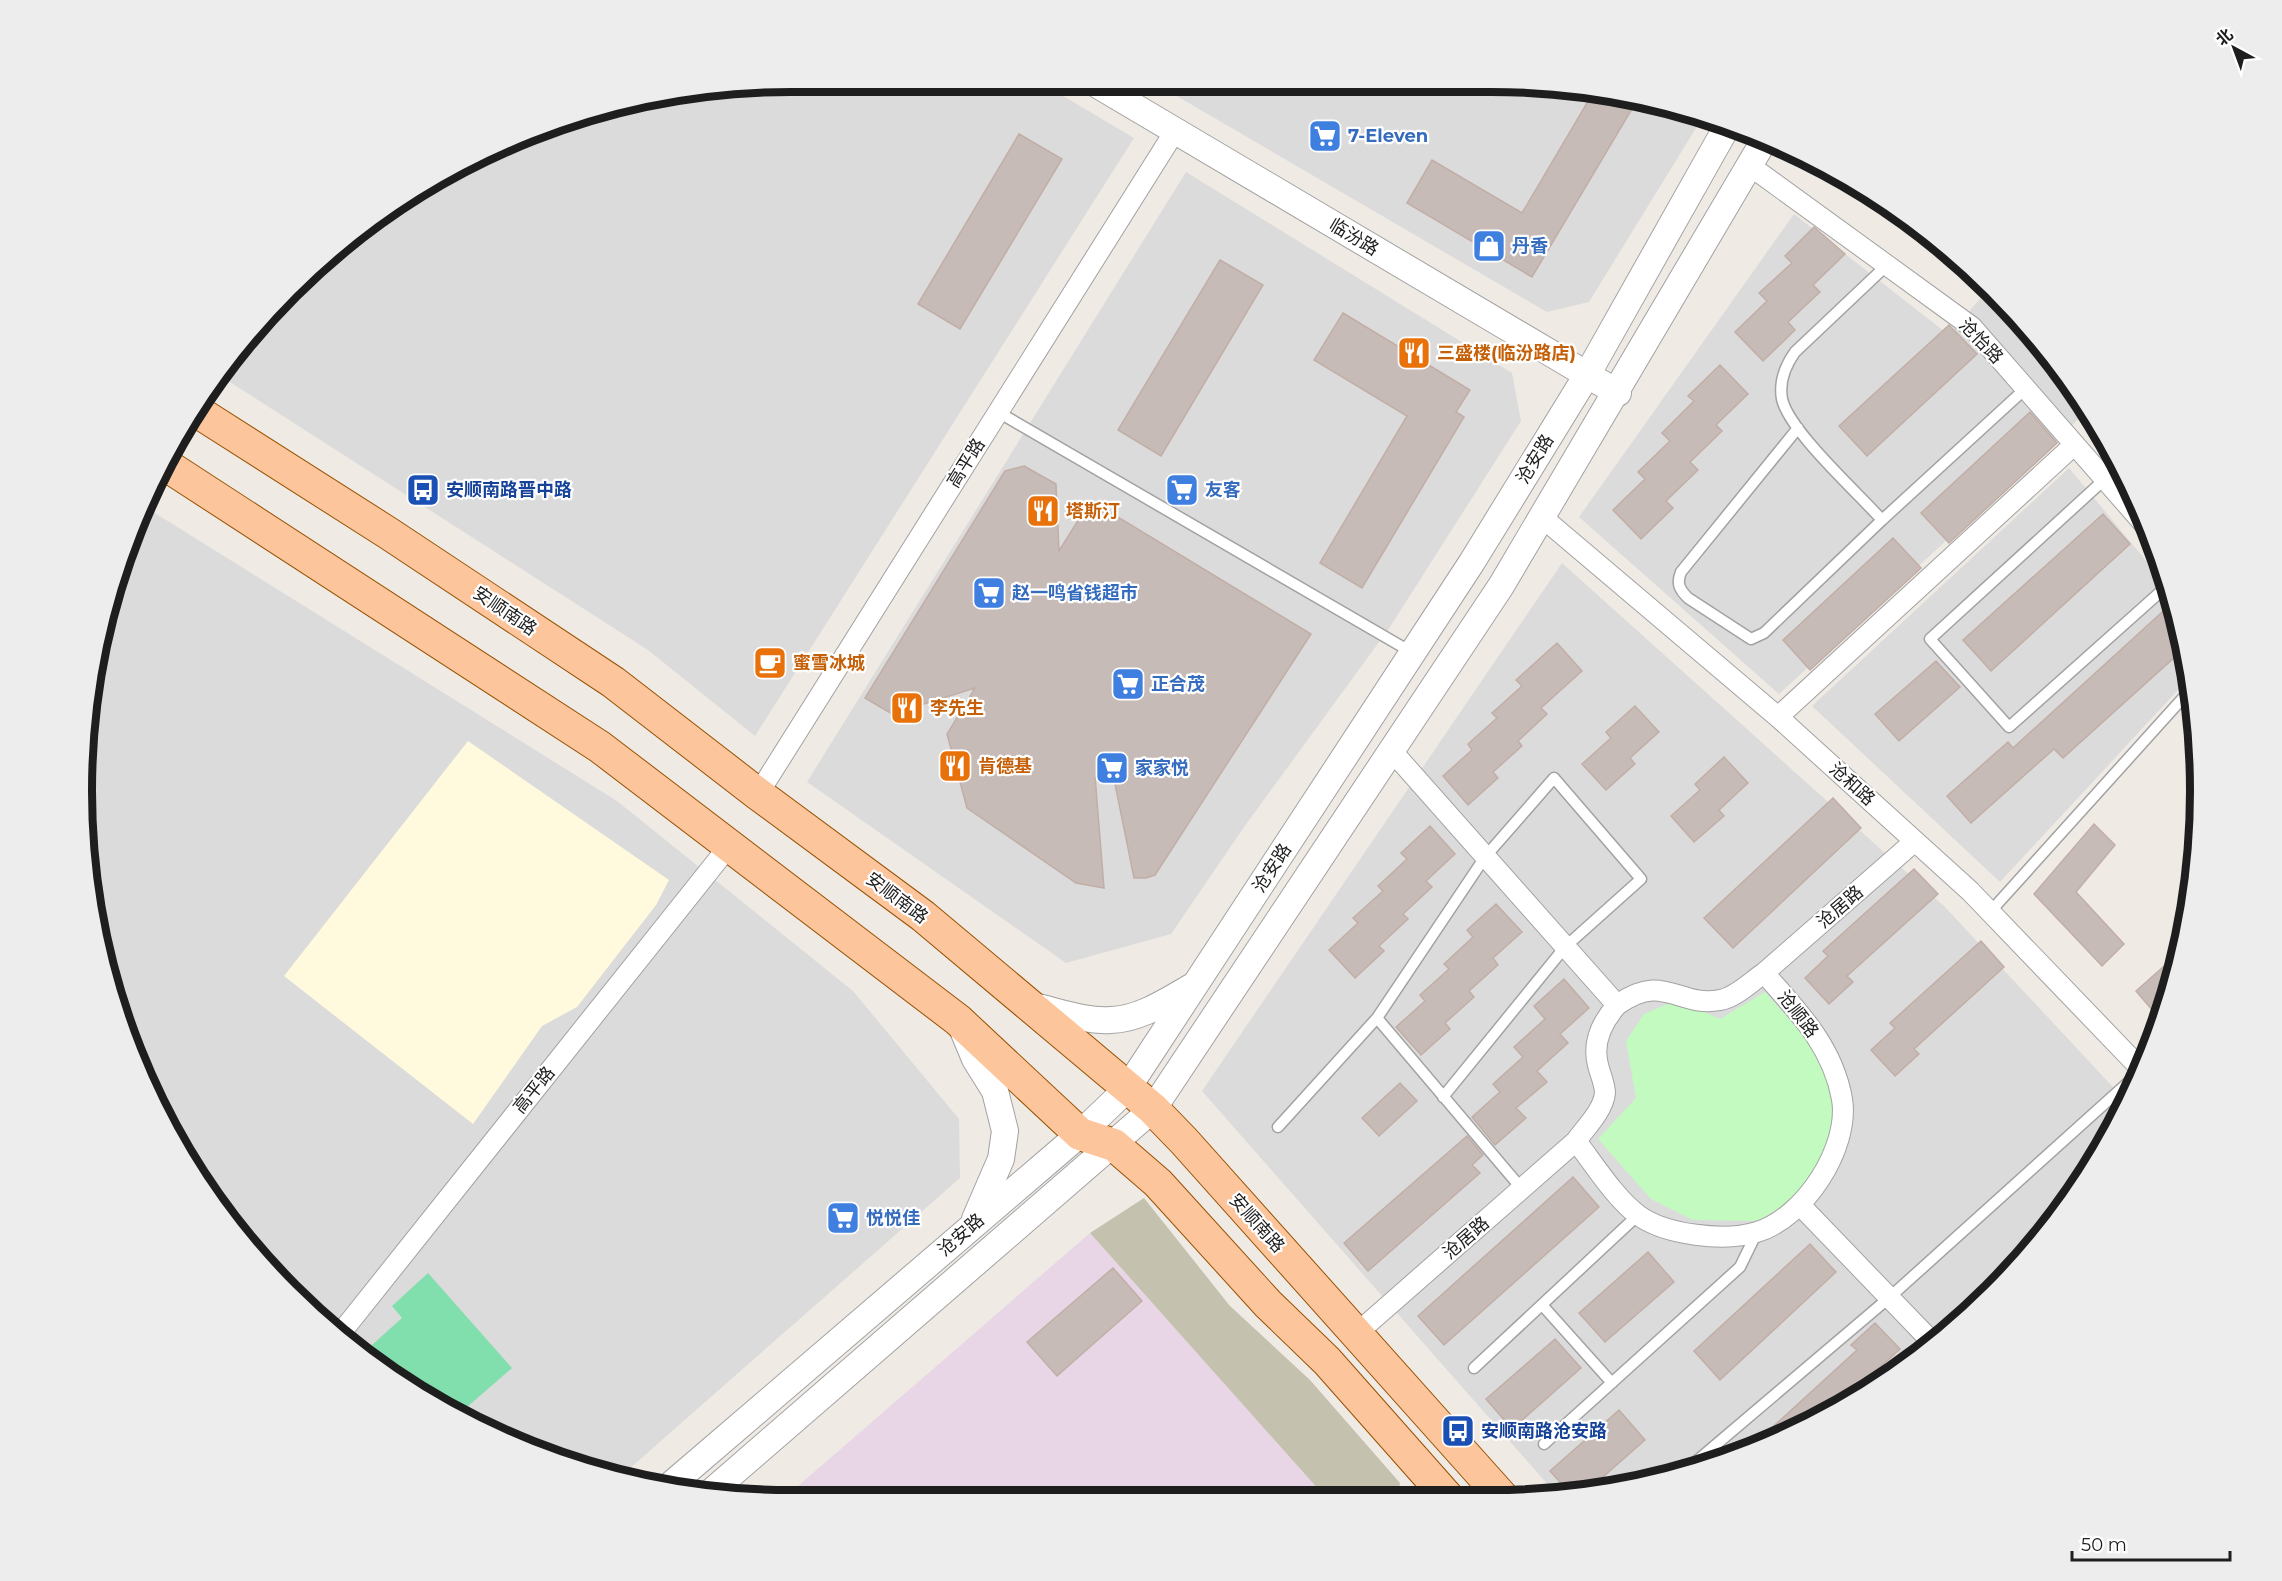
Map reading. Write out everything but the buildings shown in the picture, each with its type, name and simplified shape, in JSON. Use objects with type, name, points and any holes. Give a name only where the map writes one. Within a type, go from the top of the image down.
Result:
[{"type":"main road","name":"安顺南路","points":[[201,414],[613,682],[758,794],[923,916],[1033,1006],[1153,1109],[1496,1490]]},
{"type":"main road","points":[[170,470],[600,747],[958,1020],[1080,1134],[1114,1145],[1158,1183],[1268,1304],[1326,1360],[1441,1490]]},
{"type":"street","name":"临汾路","points":[[1109,92],[1618,393]]},
{"type":"street","name":"高平路","points":[[758,794],[1175,131]]},
{"type":"street","name":"沧安路","points":[[676,1480],[1080,1134],[1127,1089],[1413,653],[1587,375],[1724,132]]},
{"type":"street","name":"沧安路","points":[[718,1486],[1153,1109],[1501,586],[1618,393],[1761,146]]},
{"type":"street","name":"沧怡路","points":[[1749,165],[1972,327],[2131,509]]},
{"type":"street","points":[[205,408],[226,430]]},
{"type":"street","points":[[1778,717],[2074,445]]},
{"type":"street","name":"沧和路","points":[[1543,518],[1778,717],[1915,841],[1990,912],[2135,1063]]},
{"type":"street","points":[[1391,750],[1617,1005],[1608,1015],[1598,1038],[1598,1064],[1605,1091],[1602,1104],[1576,1142]]},
{"type":"street","name":"沧居路","points":[[1764,973],[1915,841]]},
{"type":"street","name":"高平路","points":[[345,1328],[729,846]]},
{"type":"street","name":"沧顺路","points":[[1576,1142],[1605,1179],[1638,1215],[1673,1230],[1713,1237],[1758,1232],[1800,1206],[1822,1177],[1838,1144],[1843,1101],[1833,1066],[1815,1032],[1764,973],[1723,1000],[1702,1002],[1677,992],[1651,990],[1627,998],[1617,1005]]},
{"type":"street","points":[[1033,1006],[1099,1020],[1122,1019],[1144,1012],[1196,985]]},
{"type":"street","points":[[958,1020],[975,1059],[995,1091],[1005,1131],[1001,1159],[973,1224]]},
{"type":"street","name":"沧居路","points":[[1356,1334],[1576,1142]]},
{"type":"street","points":[[1800,1206],[1927,1337]]},
{"type":"lane","points":[[1882,520],[1798,428],[1786,411],[1782,398],[1782,380],[1786,364],[1795,352],[1887,265]]},
{"type":"lane","points":[[1798,428],[1681,572],[1678,580],[1681,590],[1688,598],[1744,637],[1757,638],[2025,389]]},
{"type":"lane","points":[[998,412],[1413,653]]},
{"type":"lane","points":[[2104,479],[1930,639],[2010,727],[2161,591]]},
{"type":"lane","points":[[1990,912],[2185,696]]},
{"type":"lane","points":[[1278,1127],[1377,1018],[1485,857],[1554,778],[1641,879],[1565,947],[1443,1097]]},
{"type":"lane","points":[[1377,1018],[1522,1189]]},
{"type":"lane","points":[[1702,1456],[1890,1297],[2124,1086]]},
{"type":"lane","points":[[1474,1368],[1638,1215]]},
{"type":"lane","points":[[1544,1444],[1740,1267],[1758,1232]]},
{"type":"lane","points":[[1543,1306],[1612,1383]]},
{"type":"shaded area","points":[[1057,92],[1134,138],[755,736],[648,650],[226,379],[296,296],[365,236],[402,209],[441,185],[523,145],[610,115],[699,97],[745,93]]},
{"type":"shaded area","points":[[1170,92],[1537,93],[1583,97],[1628,105],[1699,124],[1589,302],[1547,312]]},
{"type":"shaded area","points":[[1186,172],[1512,373],[1521,421],[1390,627],[1242,830],[1171,934],[1066,963],[807,782]]},
{"type":"shaded area","points":[[1794,214],[1949,335],[1984,294],[2046,365],[2082,416],[1779,694],[1579,517]]},
{"type":"shaded area","points":[[2069,468],[2155,571],[2167,610],[2183,685],[2000,882],[1812,706]]},
{"type":"shaded area","points":[[151,510],[617,801],[853,991],[959,1119],[960,1178],[628,1470],[566,1452],[481,1417],[402,1372],[365,1345],[296,1285],[236,1216],[209,1179],[185,1140],[145,1058],[115,971],[97,882],[93,836],[93,745],[97,699],[115,610]]},
{"type":"shaded area","points":[[1562,563],[1944,906],[2120,1095],[2073,1179],[2017,1251],[1986,1285],[1952,1316],[1880,1372],[1801,1417],[1716,1452],[1672,1466],[1628,1476],[1550,1487],[1202,1091]]},
{"type":"shaded area","points":[[468,741],[669,880],[656,905],[577,1007],[542,1026],[473,1124],[284,976]]},
{"type":"shaded area","points":[[1144,1198],[1230,1306],[1310,1380],[1400,1483],[1399,1490],[1319,1490],[1090,1233]]},
{"type":"shaded area","points":[[1090,1233],[1319,1490],[793,1490]]},
{"type":"green space","points":[[1765,992],[1819,1053],[1840,1098],[1833,1141],[1805,1193],[1757,1221],[1693,1220],[1651,1199],[1598,1139],[1636,1098],[1626,1041],[1644,1014],[1677,1000],[1720,1019]]},
{"type":"green space","points":[[428,1273],[512,1368],[465,1409],[402,1372],[369,1348],[402,1318],[392,1306]]},
{"type":"place","name":"7-Eleven","points":[[1325,136]]},
{"type":"place","name":"丹香","points":[[1489,246]]},
{"type":"place","name":"三盛楼(临汾路店)","points":[[1414,353]]},
{"type":"place","name":"安顺南路晋中路","points":[[423,490]]},
{"type":"place","name":"友客","points":[[1182,490]]},
{"type":"place","name":"塔斯汀","points":[[1043,511]]},
{"type":"place","name":"赵一鸣省钱超市","points":[[989,593]]},
{"type":"place","name":"蜜雪冰城","points":[[770,663]]},
{"type":"place","name":"正合茂","points":[[1128,684]]},
{"type":"place","name":"李先生","points":[[907,708]]},
{"type":"place","name":"肯德基","points":[[955,766]]},
{"type":"place","name":"家家悦","points":[[1112,768]]},
{"type":"place","name":"悦悦佳","points":[[843,1218]]},
{"type":"place","name":"安顺南路沧安路","points":[[1458,1431]]}]
